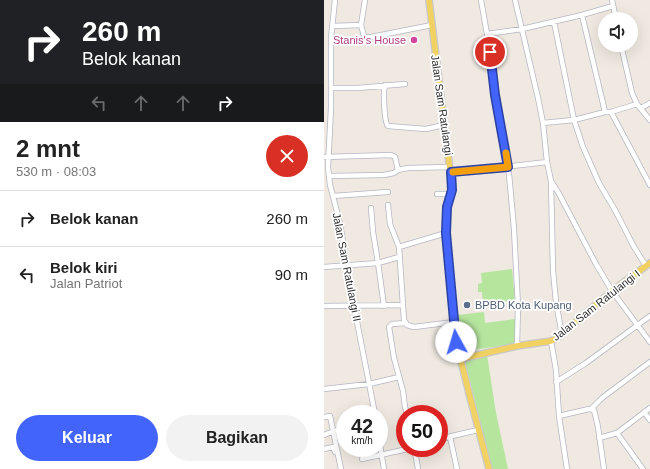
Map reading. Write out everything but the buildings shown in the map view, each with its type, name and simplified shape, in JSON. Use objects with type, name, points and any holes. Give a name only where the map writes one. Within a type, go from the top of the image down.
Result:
[{"type":"main road","name":"Jalan Sam Ratulangi","points":[[429,0],[450,170],[451,194],[447,207],[446,233],[456,342],[489,469]]},
{"type":"main road","name":"Jalan Sam Ratulangi I","points":[[460,359],[517,346],[551,341],[562,335],[612,290],[648,264]]},
{"type":"street","name":"Jalan Sam Ratulangi II","points":[[335,0],[332,26],[331,88],[326,157],[340,224],[373,405]]},
{"type":"street","points":[[365,0],[361,25],[366,38],[432,25]]},
{"type":"street","points":[[481,0],[495,95],[508,167],[514,229],[518,306],[517,346]]},
{"type":"street","points":[[515,0],[542,123],[550,181],[553,271],[556,302],[562,335]]},
{"type":"street","points":[[612,0],[614,12]]},
{"type":"street","points":[[487,34],[522,29],[554,22],[613,6]]},
{"type":"street","points":[[582,15],[605,112]]},
{"type":"street","points":[[554,22],[574,120],[583,147],[596,177],[634,247],[648,264]]},
{"type":"street","points":[[332,26],[361,25]]},
{"type":"street","points":[[623,52],[632,93],[639,106],[650,120]]},
{"type":"street","points":[[331,88],[358,88],[404,84]]},
{"type":"street","points":[[385,85],[385,115],[388,126],[426,129],[444,125]]},
{"type":"street","points":[[542,123],[574,120],[650,103]]},
{"type":"street","points":[[611,112],[650,185]]},
{"type":"street","points":[[326,157],[391,155],[396,157],[398,170]]},
{"type":"street","points":[[329,176],[384,175],[408,168],[450,170],[508,167],[547,162]]},
{"type":"street","points":[[550,181],[558,192],[596,264],[612,290],[650,342]]},
{"type":"street","points":[[333,196],[388,192]]},
{"type":"street","points":[[437,194],[451,194]]},
{"type":"street","points":[[388,205],[389,220],[398,247],[404,320],[410,326],[414,327],[454,322]]},
{"type":"street","points":[[371,208],[384,306]]},
{"type":"street","points":[[398,247],[446,233]]},
{"type":"street","points":[[324,267],[378,263],[399,258]]},
{"type":"street","points":[[324,306],[355,307],[403,305]]},
{"type":"street","points":[[556,382],[586,363],[650,316]]},
{"type":"street","points":[[405,405],[404,391],[394,358],[389,327],[392,324],[406,323]]},
{"type":"street","points":[[551,341],[556,370],[559,416],[567,469]]},
{"type":"street","points":[[559,416],[591,409],[602,398],[650,362]]},
{"type":"street","points":[[324,389],[369,384],[399,377]]},
{"type":"street","points":[[599,438],[617,433],[650,408]]},
{"type":"street","points":[[591,409],[594,410],[595,414],[604,469]]},
{"type":"street","points":[[644,412],[650,420]]},
{"type":"street","points":[[324,417],[330,416],[340,469]]},
{"type":"street","points":[[457,469],[450,437],[478,430]]},
{"type":"street","points":[[324,434],[334,432]]},
{"type":"street","points":[[617,433],[643,469]]},
{"type":"street","points":[[324,449],[334,447],[340,469]]},
{"type":"street","points":[[362,459],[372,457]]},
{"type":"street","points":[[381,457],[384,469]]},
{"type":"street","points":[[416,457],[418,469]]},
{"type":"green space","points":[[512,269],[515,300],[483,305],[482,292],[478,292],[478,284],[482,283],[481,273]]},
{"type":"green space","points":[[484,312],[485,323],[515,319],[516,344],[464,351],[461,344],[457,315]]},
{"type":"green space","points":[[487,355],[496,413],[508,469],[492,469],[465,361]]},
{"type":"slow traffic","points":[[453,172],[508,167],[506,153]]},
{"type":"place","name":"Stanis's House","points":[[414,40]]},
{"type":"place","name":"BPBD Kota Kupang","points":[[467,305]]},
{"type":"route","points":[[456,342],[446,233],[447,207],[452,190],[451,172],[508,167],[491,73],[490,52]]}]
